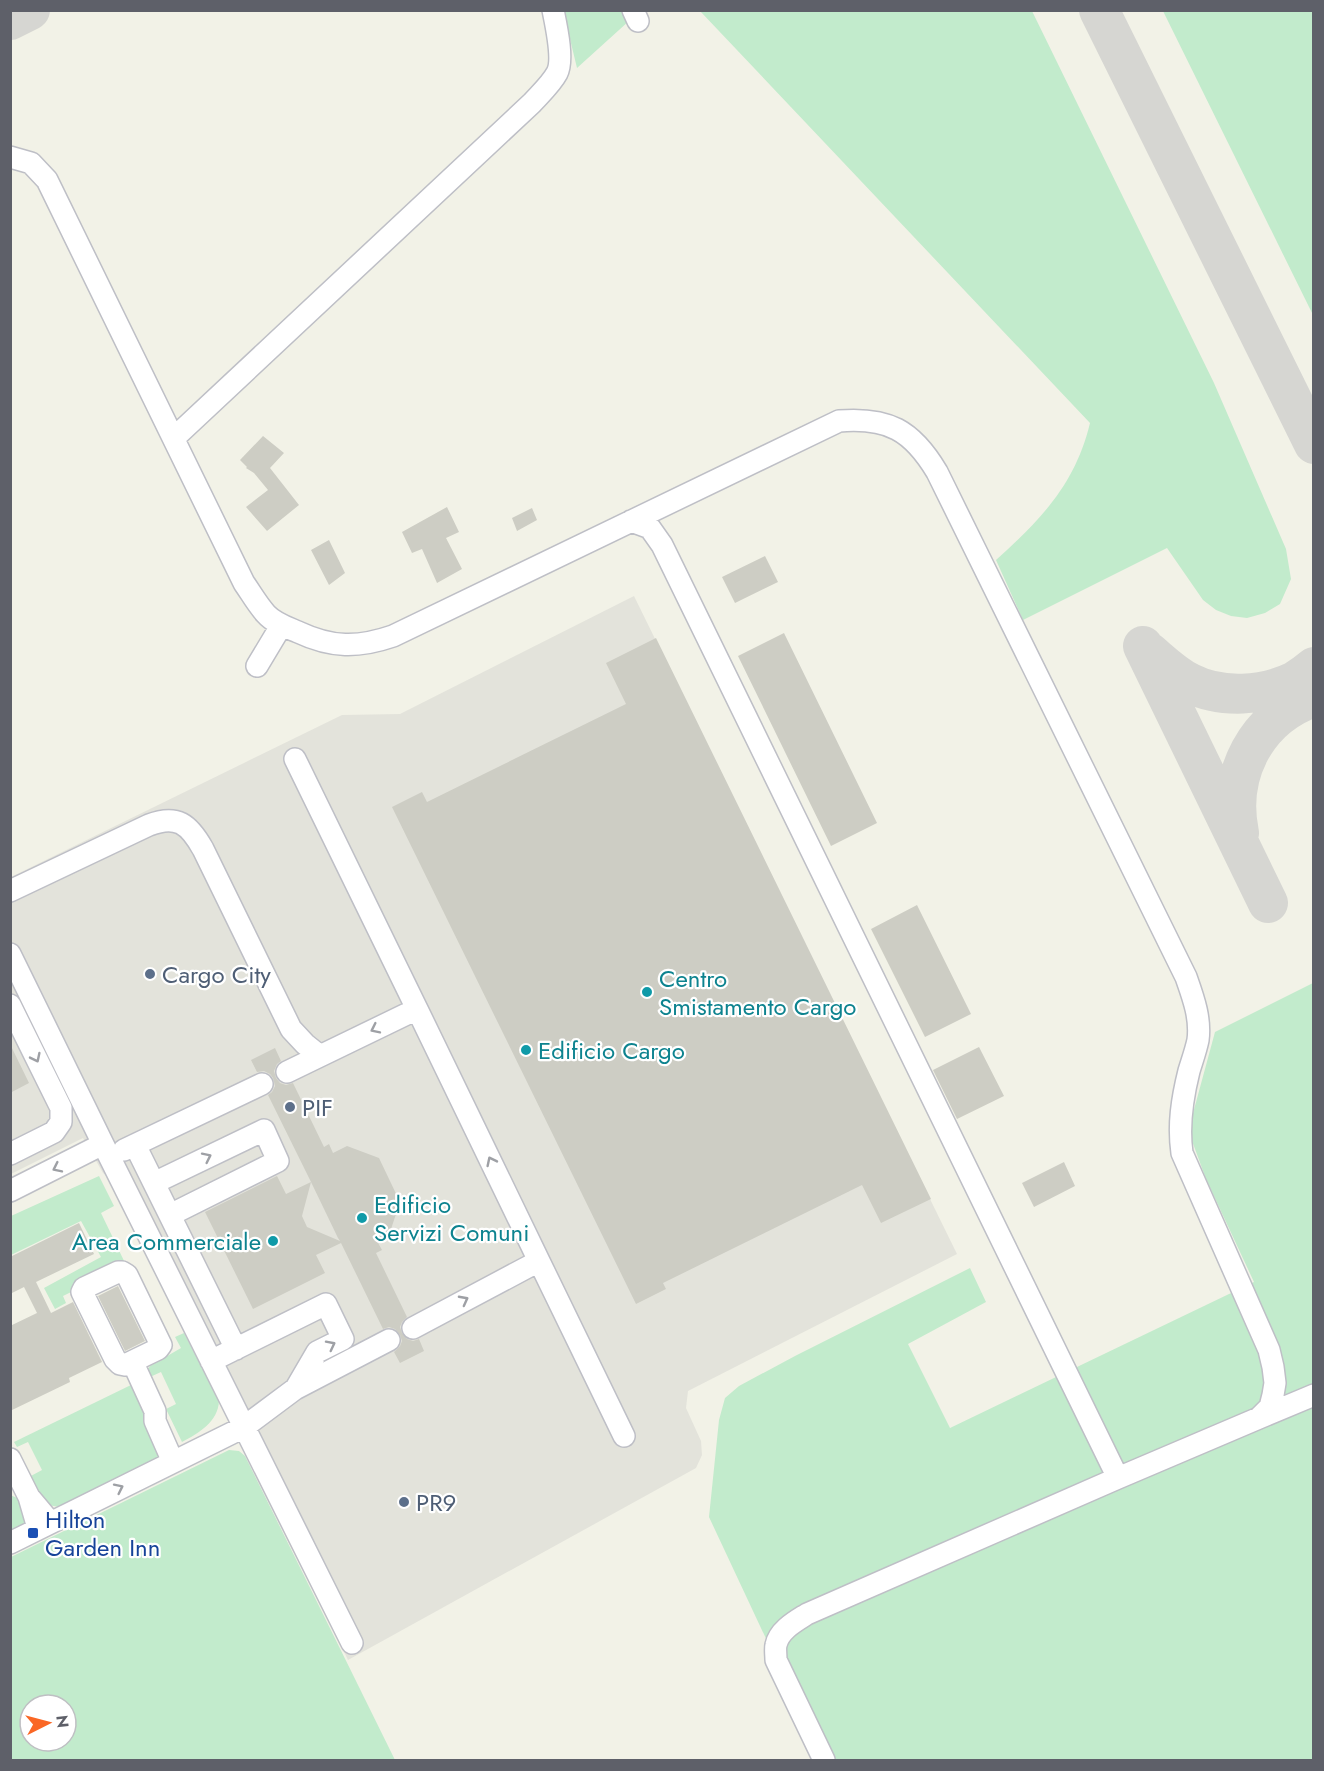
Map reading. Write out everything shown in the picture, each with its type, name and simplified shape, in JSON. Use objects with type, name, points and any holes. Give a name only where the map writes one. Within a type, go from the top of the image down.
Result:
[{"type":"street","points":[[174,438],[532,103],[559,70],[559,38],[553,10]]},
{"type":"street","points":[[10,157],[31,163],[47,180],[244,583],[267,615],[281,626],[314,640],[336,645],[374,642],[393,636],[839,421],[869,420],[884,424],[908,436],[938,472],[1186,977],[1194,998],[1198,1014],[1198,1039],[1183,1095],[1179,1134],[1182,1153],[1269,1350],[1275,1383],[1270,1407],[1259,1418]]},
{"type":"street","points":[[631,521],[650,528],[662,545],[1118,1478]]},
{"type":"street","points":[[257,666],[281,626]]},
{"type":"street","points":[[295,759],[624,1436]]},
{"type":"street","points":[[10,891],[150,825],[169,819],[176,821],[193,834],[203,849],[291,1029],[304,1044],[320,1056]]},
{"type":"street","points":[[10,954],[352,1643]]},
{"type":"street","points":[[10,1005],[61,1108],[61,1122],[54,1132],[10,1154]]},
{"type":"street","points":[[287,1072],[417,1009]]},
{"type":"street","points":[[10,1191],[107,1151],[135,1145],[262,1084]]},
{"type":"street","points":[[154,1183],[264,1130],[278,1161],[170,1215]]},
{"type":"street","points":[[135,1145],[236,1349]]},
{"type":"street","points":[[413,1328],[539,1261]]},
{"type":"street","points":[[211,1361],[326,1304],[343,1339],[317,1352],[296,1389]]},
{"type":"street","points":[[10,1543],[244,1427],[296,1389],[389,1340]]},
{"type":"street","points":[[133,1363],[155,1411],[155,1421],[178,1459]]},
{"type":"street","points":[[824,1761],[776,1659],[776,1644],[782,1633],[795,1621],[1118,1478],[1314,1395]]},
{"type":"street","points":[[10,1459],[15,1480],[29,1497],[44,1525]]},
{"type":"shaded area","name":"Cargo City","points":[[634,596],[957,1254],[688,1391],[686,1408],[701,1441],[702,1455],[696,1468],[348,1660],[248,1458],[225,1402],[109,1178],[103,1173],[83,1138],[11,1174],[11,877],[342,715],[400,714]]},
{"type":"green space","points":[[563,10],[640,11],[577,68]]},
{"type":"green space","points":[[700,11],[1032,11],[1214,383],[1286,549],[1291,579],[1280,604],[1265,613],[1247,618],[1231,616],[1216,610],[1203,600],[1167,548],[1023,620],[996,560],[1042,515],[1066,483],[1084,445],[1090,423]]},
{"type":"green space","points":[[1163,11],[1313,11],[1313,315]]},
{"type":"green space","points":[[1313,983],[1313,1760],[827,1760],[776,1660],[709,1517],[719,1420],[725,1398],[739,1386],[795,1356],[970,1268],[986,1302],[908,1344],[950,1428],[1254,1282],[1206,1179],[1191,1138],[1192,1117],[1215,1032]]},
{"type":"green space","points":[[99,1176],[114,1206],[101,1213],[126,1265],[63,1296],[66,1303],[55,1309],[44,1288],[101,1257],[81,1221],[11,1255],[11,1216]]},
{"type":"green space","points":[[184,1333],[219,1401],[211,1421],[201,1431],[182,1442],[166,1409],[176,1404],[161,1372],[150,1377],[148,1369],[181,1348],[175,1337]]},
{"type":"green space","points":[[133,1384],[164,1454],[59,1507],[43,1504],[29,1477],[42,1470],[28,1442],[17,1447],[14,1442]]},
{"type":"green space","points":[[229,1450],[239,1451],[245,1456],[395,1760],[11,1760],[11,1557]]},
{"type":"green space","points":[[10,1495],[20,1499],[27,1523],[11,1531]]},
{"type":"building","points":[[263,436],[284,453],[270,468],[299,505],[267,531],[246,507],[268,490],[240,460]]},
{"type":"building","points":[[447,507],[459,532],[446,538],[462,569],[437,583],[422,549],[412,553],[402,532]]},
{"type":"building","points":[[532,508],[537,520],[517,531],[512,518]]},
{"type":"building","points":[[329,540],[345,573],[329,585],[311,550]]},
{"type":"building","points":[[765,556],[778,582],[735,603],[722,577]]},
{"type":"building","points":[[784,633],[877,823],[831,846],[738,656]]},
{"type":"building","name":"Centro Smistamento Cargo","points":[[656,638],[931,1199],[881,1223],[862,1185],[663,1283],[666,1289],[636,1304],[392,807],[422,792],[427,802],[626,704],[606,663]]},
{"type":"building","points":[[917,905],[971,1014],[925,1037],[871,929]]},
{"type":"building","points":[[10,1044],[29,1083],[10,1093]]},
{"type":"building","points":[[979,1047],[1004,1096],[957,1119],[933,1070]]},
{"type":"building","points":[[275,1048],[281,1061],[274,1071],[276,1078],[280,1083],[286,1085],[293,1083],[324,1147],[329,1144],[333,1153],[347,1146],[379,1158],[400,1202],[389,1235],[377,1241],[382,1250],[376,1253],[407,1317],[400,1327],[402,1333],[407,1339],[413,1341],[419,1339],[424,1351],[400,1363],[394,1352],[402,1341],[400,1335],[395,1329],[389,1327],[383,1329],[341,1243],[316,1255],[325,1273],[253,1309],[205,1212],[277,1176],[286,1194],[311,1182],[268,1095],[275,1086],[273,1078],[264,1071],[257,1072],[251,1060]],"holes":[[[311,1182],[340,1241],[307,1227],[302,1216]]]},
{"type":"building","points":[[1064,1162],[1075,1186],[1034,1207],[1022,1183]]},
{"type":"building","points":[[79,1223],[94,1254],[36,1282],[51,1313],[73,1302],[102,1362],[69,1378],[70,1382],[10,1411],[10,1326],[37,1313],[24,1287],[10,1294],[10,1257]]},
{"type":"building","points":[[118,1286],[145,1341],[125,1351],[98,1296]]},
{"type":"taxiway","points":[[10,20],[30,10]]},
{"type":"taxiway","points":[[1099,10],[1314,444]]},
{"type":"taxiway","points":[[1143,646],[1268,903]]},
{"type":"taxiway","points":[[1149,652],[1173,673],[1190,683],[1215,692],[1242,694],[1270,690],[1295,681],[1314,667]]},
{"type":"taxiway","points":[[1239,833],[1236,811],[1238,790],[1242,769],[1250,750],[1276,718],[1314,697]]},
{"type":"place","name":"Cargo City","points":[[150,974]]},
{"type":"place","name":"Centro Smistamento Cargo","points":[[647,992]]},
{"type":"place","name":"Edificio Cargo","points":[[526,1050]]},
{"type":"place","name":"PIF","points":[[290,1107]]},
{"type":"place","name":"Edificio Servizi Comuni","points":[[362,1218]]},
{"type":"place","name":"Area Commerciale","points":[[273,1241]]},
{"type":"place","name":"PR9","points":[[404,1502]]},
{"type":"place","name":"Hilton Garden Inn","points":[[33,1533]]}]
